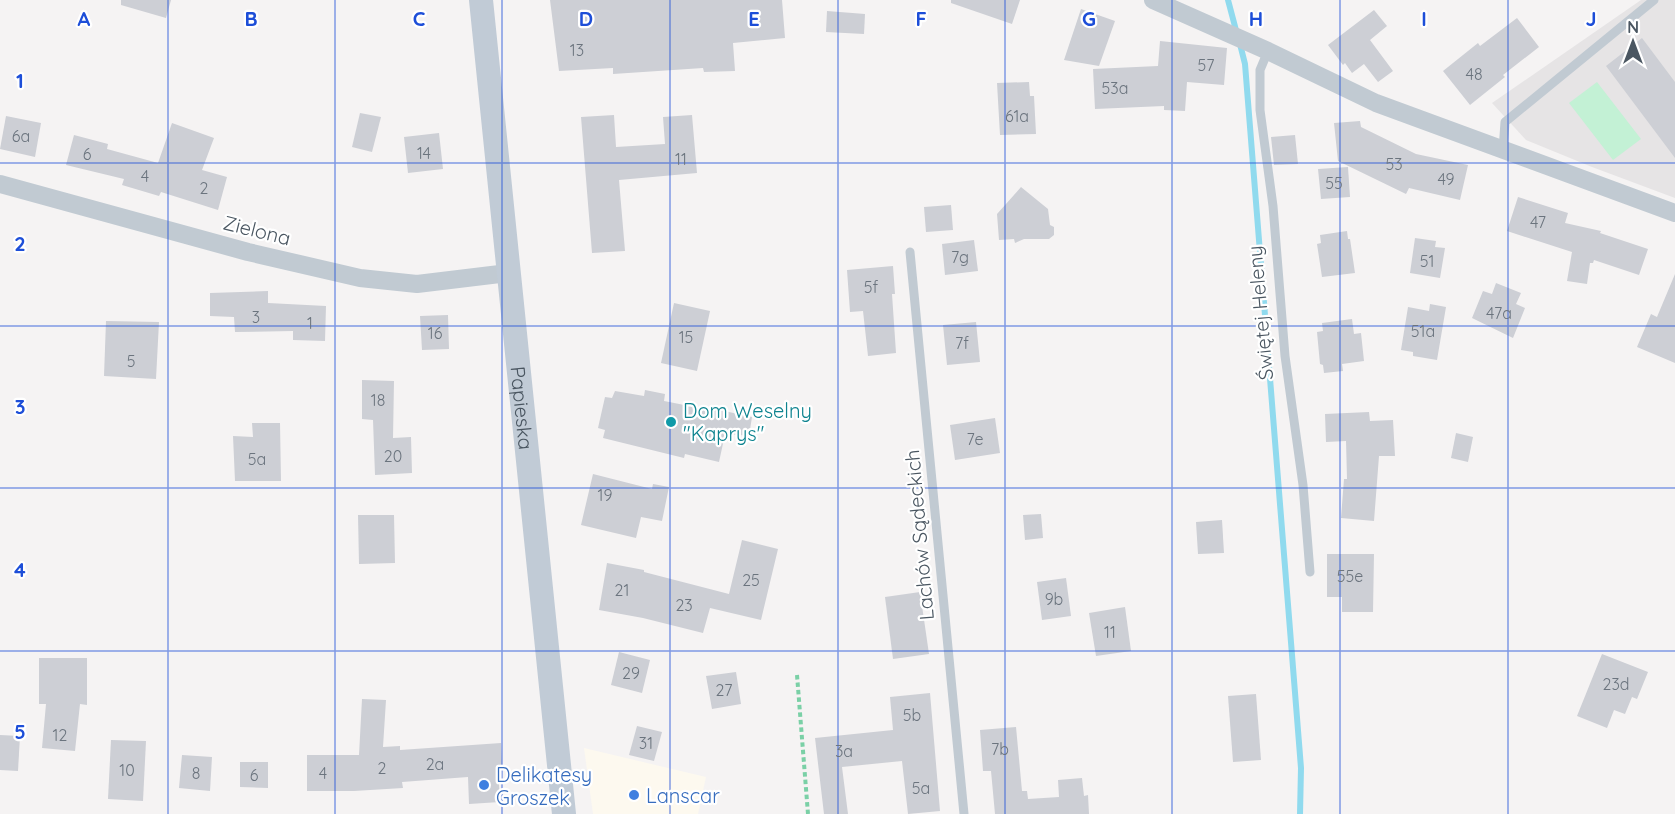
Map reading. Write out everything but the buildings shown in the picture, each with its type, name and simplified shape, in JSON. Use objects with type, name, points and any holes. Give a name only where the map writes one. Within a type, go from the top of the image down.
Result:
[{"type":"street","name":"Papieska","points":[[482,0],[564,814]]},
{"type":"street","points":[[1153,0],[1376,103],[1675,213]]},
{"type":"street","name":"Zielona","points":[[0,184],[248,252],[360,278],[417,284],[508,273]]},
{"type":"lane","points":[[1503,150],[1505,122],[1654,0]]},
{"type":"lane","name":"Świętej Heleny","points":[[1262,49],[1260,110],[1273,206],[1285,356],[1303,485],[1310,572]]},
{"type":"lane","name":"Lachów Sądeckich","points":[[910,252],[964,814]]},
{"type":"path","points":[[797,675],[808,814]]},
{"type":"shaded area","points":[[1641,0],[1675,0],[1675,198],[1526,140],[1492,103]]},
{"type":"shaded area","points":[[584,748],[706,777],[698,814],[593,814]]},
{"type":"green space","points":[[1597,82],[1641,139],[1613,160],[1569,103]]},
{"type":"waterway","points":[[1228,0],[1237,34]]},
{"type":"waterway","points":[[1240,44],[1245,64],[1301,768],[1300,814]]},
{"type":"place","name":"Dom Weselny \"Kaprys\"","points":[[671,422]]},
{"type":"place","name":"Delikatesy Groszek","points":[[484,785]]},
{"type":"place","name":"Lanscar","points":[[634,795]]}]
